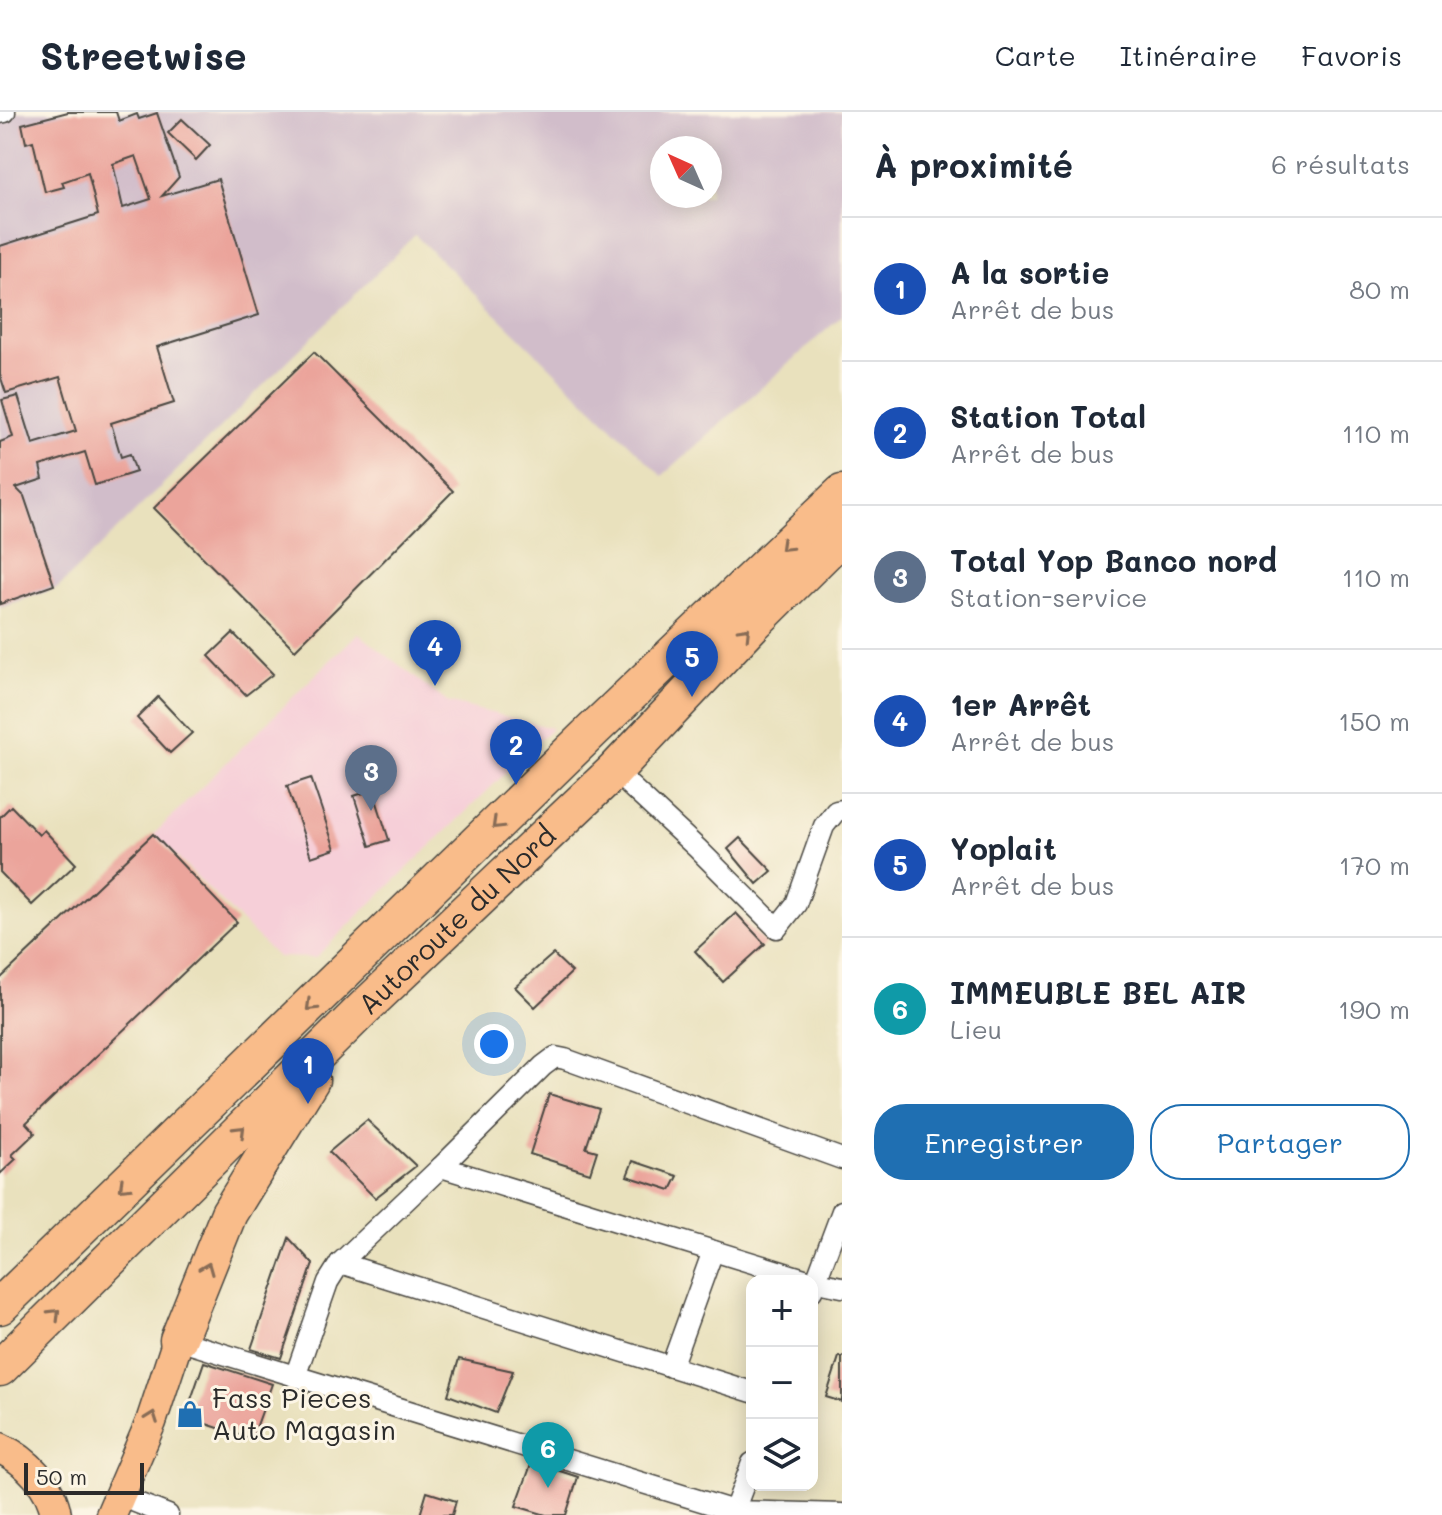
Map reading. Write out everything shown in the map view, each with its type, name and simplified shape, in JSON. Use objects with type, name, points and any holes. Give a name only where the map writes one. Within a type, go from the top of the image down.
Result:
[{"type":"highway","name":"Autoroute du Nord","points":[[0,1306],[593,730],[842,493]]},
{"type":"highway","name":"Autoroute du Nord","points":[[0,1368],[364,1008],[614,771],[752,625],[842,536]]},
{"type":"highway","points":[[178,1340],[229,1213],[329,1051],[364,1008]]},
{"type":"main road","points":[[116,1506],[151,1422],[178,1340]]},
{"type":"main road","points":[[0,1448],[38,1476],[54,1501],[56,1515]]},
{"type":"street","points":[[614,771],[777,928],[796,904],[824,826],[836,811],[842,810]]},
{"type":"street","points":[[295,1377],[328,1282],[340,1263],[555,1057],[842,1159]]},
{"type":"street","points":[[441,1167],[785,1275]]},
{"type":"street","points":[[816,1275],[842,1211]]},
{"type":"street","points":[[671,1367],[713,1251]]},
{"type":"street","points":[[340,1263],[746,1390]]},
{"type":"street","points":[[818,1285],[842,1287]]},
{"type":"street","points":[[178,1340],[733,1513],[842,1514]]},
{"type":"street","points":[[733,1513],[746,1479]]},
{"type":"street","points":[[116,1506],[168,1515]]},
{"type":"shaded area","points":[[0,112],[842,112],[842,316],[662,476],[415,235],[58,588],[0,607]]},
{"type":"shaded area","points":[[358,633],[447,702],[552,728],[315,958],[277,957],[154,834]]},
{"type":"building","points":[[68,112],[116,112],[119,121],[137,114],[139,119],[157,113],[179,177],[162,196],[218,179],[259,315],[157,347],[174,403],[111,423],[121,457],[130,454],[136,472],[95,485],[85,452],[40,466],[43,479],[16,488],[24,496],[54,585],[0,604],[0,442],[13,437],[2,400],[18,396],[33,444],[76,431],[60,377],[6,393],[0,375],[0,246],[98,215],[88,173],[62,182],[64,187],[45,192],[33,141],[26,143],[22,124]],"holes":[[[136,156],[151,199],[123,208],[113,164]]]},
{"type":"building","points":[[182,119],[210,145],[196,160],[168,133]]},
{"type":"building","points":[[314,352],[453,491],[295,650],[154,508]]},
{"type":"building","points":[[233,633],[273,674],[246,695],[209,656]]},
{"type":"building","points":[[158,697],[192,733],[170,753],[137,718]]},
{"type":"building","points":[[311,778],[335,849],[311,857],[287,786]]},
{"type":"building","points":[[373,790],[389,840],[370,846],[354,796]]},
{"type":"building","points":[[11,806],[39,835],[44,830],[76,864],[32,905],[0,872],[0,817]]},
{"type":"building","points":[[153,834],[237,922],[26,1123],[35,1133],[12,1155],[16,1159],[0,1174],[0,979]]},
{"type":"building","points":[[740,838],[772,871],[757,884],[728,849]]},
{"type":"building","points":[[736,913],[765,944],[723,982],[695,951]]},
{"type":"building","points":[[553,954],[572,972],[535,1007],[515,987]]},
{"type":"building","points":[[549,1094],[599,1109],[586,1148],[597,1151],[590,1173],[530,1154]]},
{"type":"building","points":[[367,1120],[416,1166],[375,1198],[329,1152]]},
{"type":"building","points":[[633,1161],[678,1176],[671,1190],[627,1176]]},
{"type":"building","points":[[289,1238],[313,1264],[281,1358],[251,1349]]},
{"type":"building","points":[[839,1357],[842,1357],[842,1402],[826,1397]]},
{"type":"building","points":[[459,1359],[513,1371],[496,1413],[448,1395]]},
{"type":"building","points":[[204,1362],[272,1384],[252,1439],[185,1417]]},
{"type":"building","points":[[532,1462],[578,1477],[566,1515],[546,1515],[516,1506]]},
{"type":"building","points":[[427,1492],[456,1501],[452,1515],[420,1515]]},
{"type":"place","name":"1er Arrêt","points":[[435,686]]},
{"type":"place","name":"Yoplait","points":[[692,697]]},
{"type":"place","name":"Station Total","points":[[516,785]]},
{"type":"place","name":"Total Yop Banco nord","points":[[371,811]]},
{"type":"place","name":"A la sortie","points":[[308,1104]]},
{"type":"place","name":"Fass Pieces Auto Magasin","points":[[190,1414]]},
{"type":"place","name":"IMMEUBLE BEL AIR","points":[[548,1488]]}]
